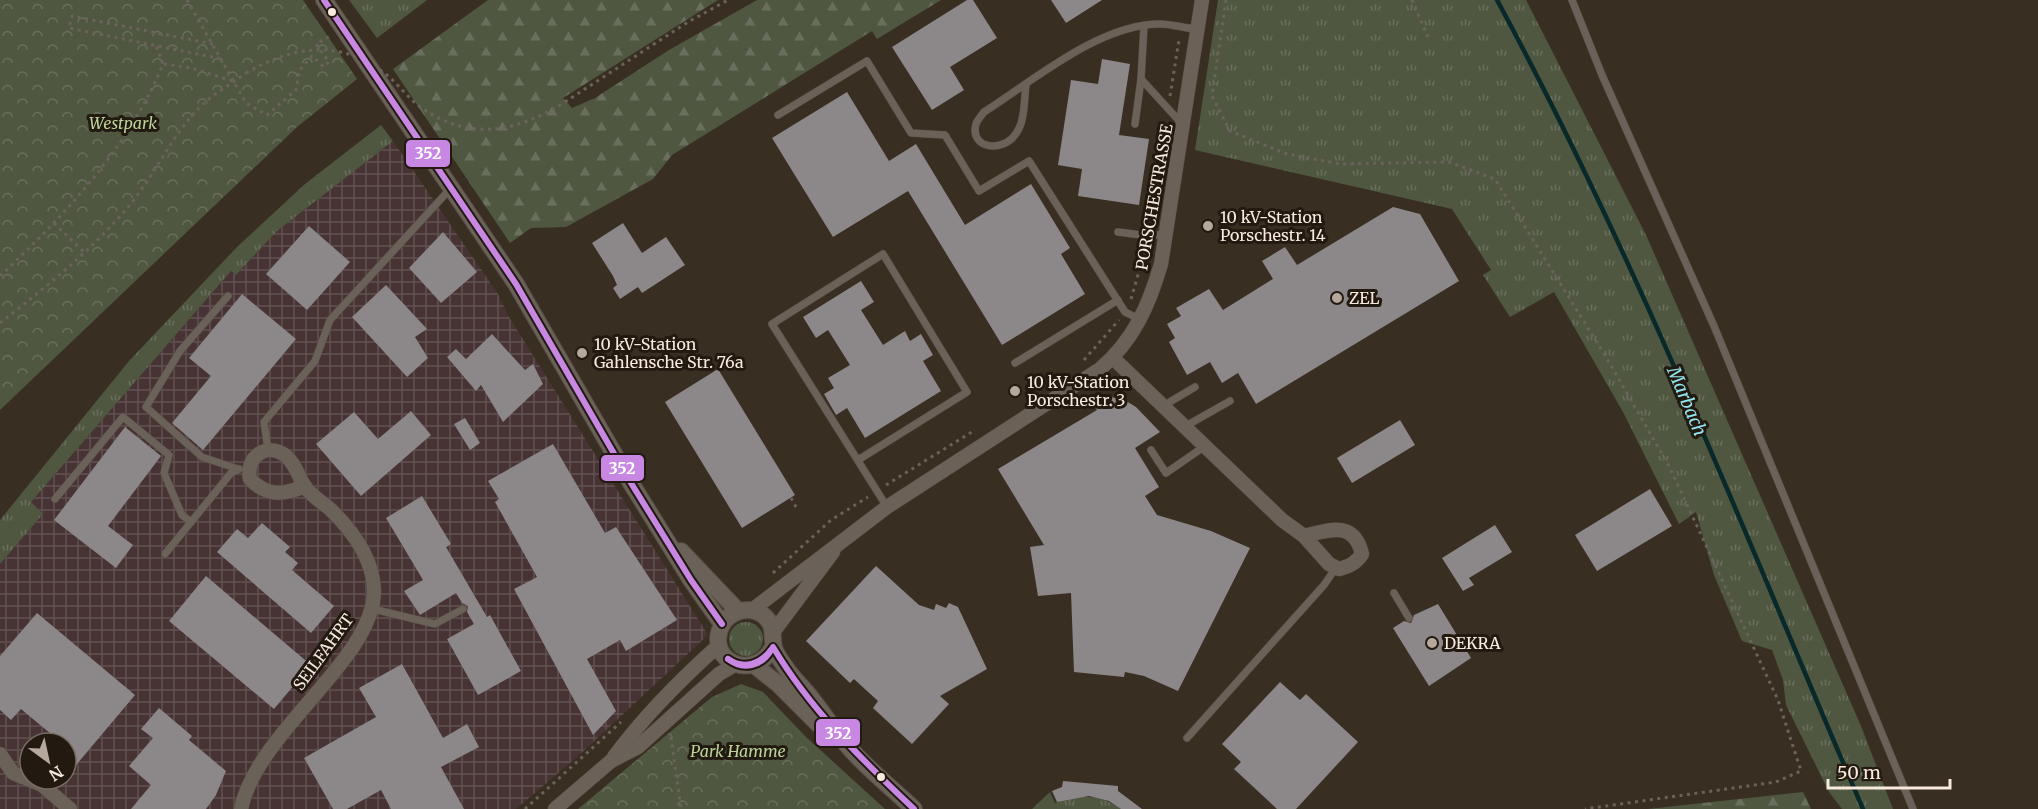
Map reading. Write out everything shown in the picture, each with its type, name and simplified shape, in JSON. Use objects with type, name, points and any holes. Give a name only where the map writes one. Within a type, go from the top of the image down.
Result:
[{"type":"street","points":[[324,0],[516,284],[631,483],[691,580],[722,624],[719,645],[725,657],[736,664],[754,665],[778,684],[837,743],[856,756],[914,809]]},
{"type":"street","name":"PORSCHESTRASSE","points":[[745,611],[803,568],[836,547],[887,507],[1085,380],[1113,358],[1130,339],[1154,290],[1166,234],[1202,0]]},
{"type":"street","points":[[1113,358],[1282,520],[1304,536],[1335,569],[1348,567],[1362,554],[1359,544],[1352,535],[1343,530],[1331,529],[1304,536]]},
{"type":"street","points":[[268,450],[259,453],[243,469],[250,479],[267,492],[288,493],[305,486]]},
{"type":"street","name":"SEILFAHRT","points":[[241,809],[244,795],[262,759],[357,640],[373,609],[372,569],[362,549],[344,523],[305,486],[298,469],[285,456],[268,450]]},
{"type":"street","points":[[665,535],[745,611],[766,617],[785,667],[856,756]]},
{"type":"street","name":"PORSCHESTRASSE","points":[[774,639],[836,547]]},
{"type":"street","points":[[722,624],[745,611]]},
{"type":"street","points":[[754,665],[769,655],[774,639]]},
{"type":"street","points":[[611,762],[651,711],[719,645]]},
{"type":"street","points":[[555,809],[611,762],[638,747],[712,680],[736,664]]},
{"type":"street","points":[[0,754],[6,776],[42,785],[70,809]]},
{"type":"lane","points":[[1572,0],[1602,75],[1714,326],[1913,809]]},
{"type":"lane","points":[[1026,85],[1018,132],[1001,147],[992,148],[981,142],[976,133],[976,124],[984,112],[1078,51],[1116,32],[1144,26],[1160,24],[1196,29]]},
{"type":"lane","points":[[1135,124],[1141,79],[1144,26]]},
{"type":"lane","points":[[778,115],[867,61],[911,133],[945,135],[979,191],[1029,161],[1125,312],[1141,320]]},
{"type":"lane","points":[[1141,79],[1183,125]]},
{"type":"lane","points":[[268,450],[264,422],[315,361],[330,320],[452,187]]},
{"type":"lane","points":[[1118,232],[1149,236],[1166,234]]},
{"type":"lane","points":[[858,460],[967,392],[884,254],[772,324],[887,507]]},
{"type":"lane","points":[[165,555],[191,522],[243,469],[202,458],[146,407],[180,351],[228,296]]},
{"type":"lane","points":[[1015,363],[1118,300]]},
{"type":"lane","points":[[1163,406],[1195,387]]},
{"type":"lane","points":[[1184,427],[1230,401]]},
{"type":"lane","points":[[55,499],[123,417],[169,455],[164,472],[182,515],[191,522]]},
{"type":"lane","points":[[1151,450],[1166,472],[1205,446]]},
{"type":"lane","points":[[1187,738],[1324,585],[1335,569]]},
{"type":"lane","points":[[1394,593],[1409,618]]},
{"type":"lane","points":[[373,609],[435,624],[463,609]]},
{"type":"path","points":[[188,0],[246,102],[267,115],[296,90],[299,71],[312,56],[324,67],[328,62],[316,44]]},
{"type":"path","points":[[0,323],[58,278],[85,253],[138,195],[192,116],[212,96],[271,59],[303,50],[336,51],[355,56],[383,72],[422,108],[453,124],[472,129],[511,128],[529,122],[565,102],[688,22],[728,0]]},
{"type":"path","points":[[1226,0],[1212,96],[1230,131],[1287,153],[1340,164],[1449,162],[1495,179],[1606,357],[1669,466],[1778,700],[1801,771],[1776,782],[1585,809]]},
{"type":"path","points":[[1412,0],[1428,37]]},
{"type":"path","points":[[213,44],[72,16],[69,28],[222,59]]},
{"type":"path","points":[[1080,362],[1125,312],[1138,280],[1149,236],[1181,27]]},
{"type":"path","points":[[0,276],[54,222],[96,173],[131,126],[145,103],[163,64],[156,45]]},
{"type":"path","points":[[163,64],[191,68],[234,82]]},
{"type":"path","points":[[54,222],[85,253]]},
{"type":"path","points":[[772,574],[831,520],[978,429]]},
{"type":"path","points":[[791,498],[796,507]]},
{"type":"path","points":[[525,809],[622,720]]},
{"type":"path","points":[[668,720],[681,809]]},
{"type":"shaded area","points":[[393,141],[498,294],[509,317],[708,635],[576,758],[516,809],[0,809],[0,564],[43,514],[30,503],[231,271],[236,275],[277,231]]},
{"type":"green space","name":"Westpark","points":[[0,0],[303,0],[357,79],[297,127],[0,410]]},
{"type":"green space","points":[[349,0],[427,0],[377,38]]},
{"type":"green space","points":[[488,0],[718,0],[563,98],[572,108],[595,98],[669,50],[757,0],[941,0],[877,39],[872,31],[672,155],[653,179],[566,227],[531,228],[510,243],[393,69]]},
{"type":"green space","points":[[1218,0],[1526,0],[1646,235],[1861,726],[1893,809],[1842,809],[1829,792],[1786,705],[1783,680],[1772,650],[1742,641],[1714,575],[1696,512],[1679,524],[1623,412],[1554,292],[1510,317],[1483,275],[1491,270],[1452,209],[1195,150]]},
{"type":"green space","points":[[381,125],[393,141],[277,231],[236,275],[231,271],[31,502],[43,514],[0,564],[0,520],[129,361],[237,247],[305,184]]},
{"type":"green space","points":[[746,622],[758,627],[763,639],[758,651],[746,656],[734,651],[729,639],[734,627]]},
{"type":"green space","name":"Park Hamme","points":[[741,684],[763,692],[805,736],[885,809],[578,809],[712,697]]},
{"type":"green space","points":[[1050,792],[1055,803],[1072,798],[1089,797],[1105,800],[1121,809],[1032,809]]},
{"type":"green space","points":[[1803,792],[1811,809],[1648,809]]},
{"type":"building","points":[[967,0],[973,0],[997,38],[950,67],[964,90],[932,110],[892,47]]},
{"type":"building","points":[[1051,0],[1102,0],[1066,23]]},
{"type":"building","points":[[1102,59],[1130,64],[1119,135],[1149,139],[1139,205],[1078,196],[1082,169],[1058,165],[1071,80],[1098,84]]},
{"type":"building","points":[[847,92],[889,161],[916,144],[965,225],[1031,184],[1070,248],[1061,254],[1085,294],[1002,345],[908,191],[833,237],[772,138]]},
{"type":"building","name":"ZEL","points":[[1393,207],[1420,214],[1459,281],[1256,404],[1238,373],[1222,383],[1210,362],[1187,375],[1169,342],[1175,338],[1167,324],[1181,316],[1176,308],[1209,289],[1223,310],[1273,279],[1262,261],[1285,247],[1297,265]]},
{"type":"building","points":[[623,223],[642,253],[666,237],[685,265],[642,293],[638,287],[620,299],[613,288],[617,285],[613,276],[592,243]]},
{"type":"building","points":[[309,226],[350,262],[307,310],[266,274]]},
{"type":"building","points":[[443,232],[477,272],[441,303],[409,268]]},
{"type":"building","points":[[861,281],[874,302],[861,310],[883,345],[905,331],[910,341],[921,334],[933,355],[923,361],[941,391],[865,438],[847,408],[836,415],[824,394],[834,388],[828,378],[850,365],[828,330],[816,338],[803,317]]},
{"type":"building","points":[[386,285],[427,329],[415,337],[428,358],[407,377],[352,317]]},
{"type":"building","points":[[242,294],[296,339],[203,450],[172,423],[211,376],[189,358]]},
{"type":"building","points":[[492,334],[525,370],[533,364],[543,384],[503,422],[481,385],[476,391],[447,357],[456,349],[466,359]]},
{"type":"building","points":[[718,369],[795,495],[742,528],[665,402]]},
{"type":"building","points":[[1110,397],[1123,399],[1136,407],[1160,432],[1135,448],[1159,487],[1145,496],[1157,515],[1211,531],[1250,548],[1178,691],[1144,676],[1125,672],[1124,677],[1074,672],[1071,593],[1038,596],[1030,547],[1044,545],[998,469],[1097,410],[1091,402]]},
{"type":"building","points":[[411,411],[431,435],[361,496],[316,444],[354,412],[378,439]]},
{"type":"building","points":[[465,418],[480,443],[470,450],[454,424]]},
{"type":"building","points":[[1400,420],[1415,445],[1352,483],[1337,458]]},
{"type":"building","points":[[125,427],[161,456],[108,526],[133,545],[116,568],[54,520]]},
{"type":"building","points":[[553,444],[605,533],[616,527],[677,620],[626,651],[620,640],[587,659],[616,711],[593,735],[514,589],[537,577],[495,502],[499,499],[488,481]]},
{"type":"building","points":[[1650,489],[1672,526],[1597,571],[1575,535]]},
{"type":"building","points":[[422,496],[451,544],[446,547],[487,617],[490,615],[521,671],[478,695],[447,639],[474,624],[467,612],[468,606],[462,603],[456,593],[420,615],[404,591],[423,580],[386,518]]},
{"type":"building","points":[[262,523],[290,547],[285,552],[298,563],[292,570],[334,606],[311,633],[217,552],[237,529],[248,538]]},
{"type":"building","points":[[1495,525],[1512,552],[1469,578],[1474,585],[1463,591],[1442,558]]},
{"type":"building","points":[[876,566],[919,605],[934,610],[936,604],[946,608],[949,603],[958,607],[987,669],[940,696],[949,704],[912,744],[873,708],[878,701],[854,679],[850,683],[806,641]]},
{"type":"building","points":[[206,576],[311,665],[274,709],[169,621]]},
{"type":"building","name":"DEKRA","points":[[1438,604],[1471,658],[1429,686],[1393,628],[1404,621],[1411,623],[1414,615]]},
{"type":"building","points":[[37,613],[135,695],[78,763],[78,731],[47,731],[21,709],[11,720],[0,710],[0,656]]},
{"type":"building","points":[[402,664],[443,738],[467,724],[479,747],[441,767],[464,809],[391,809],[381,790],[347,809],[333,809],[304,758],[376,717],[359,688]]},
{"type":"building","points":[[1280,682],[1300,700],[1306,694],[1358,742],[1296,809],[1277,809],[1234,769],[1241,762],[1222,744]]},
{"type":"building","points":[[159,708],[192,736],[189,740],[226,771],[216,795],[206,809],[131,809],[151,785],[129,766],[153,738],[141,729]]},
{"type":"building","points":[[1063,781],[1118,786],[1118,791],[1142,809],[1121,809],[1109,801],[1089,796],[1057,802],[1052,791],[1062,787]]},
{"type":"waterway","name":"Marbach","points":[[1497,0],[1548,98],[1644,299],[1863,809]]},
{"type":"transit line","name":"352","points":[[324,0],[516,284],[631,483],[691,580],[722,624]]},
{"type":"transit line","name":"352","points":[[773,647],[820,713],[856,753],[914,809]]},
{"type":"transit line","name":"352","points":[[728,659],[740,664],[751,664],[762,659],[771,650]]},
{"type":"transit line","name":"352","points":[[728,659],[740,665],[752,665],[763,660],[771,650]]},
{"type":"place","name":"10 kV-Station Porschestr. 14","points":[[1208,226]]},
{"type":"place","name":"ZEL","points":[[1337,298]]},
{"type":"place","name":"10 kV-Station Gahlensche Str. 76a","points":[[582,353]]},
{"type":"place","name":"10 kV-Station Porschestr. 3","points":[[1015,391]]},
{"type":"place","name":"DEKRA","points":[[1432,643]]}]
